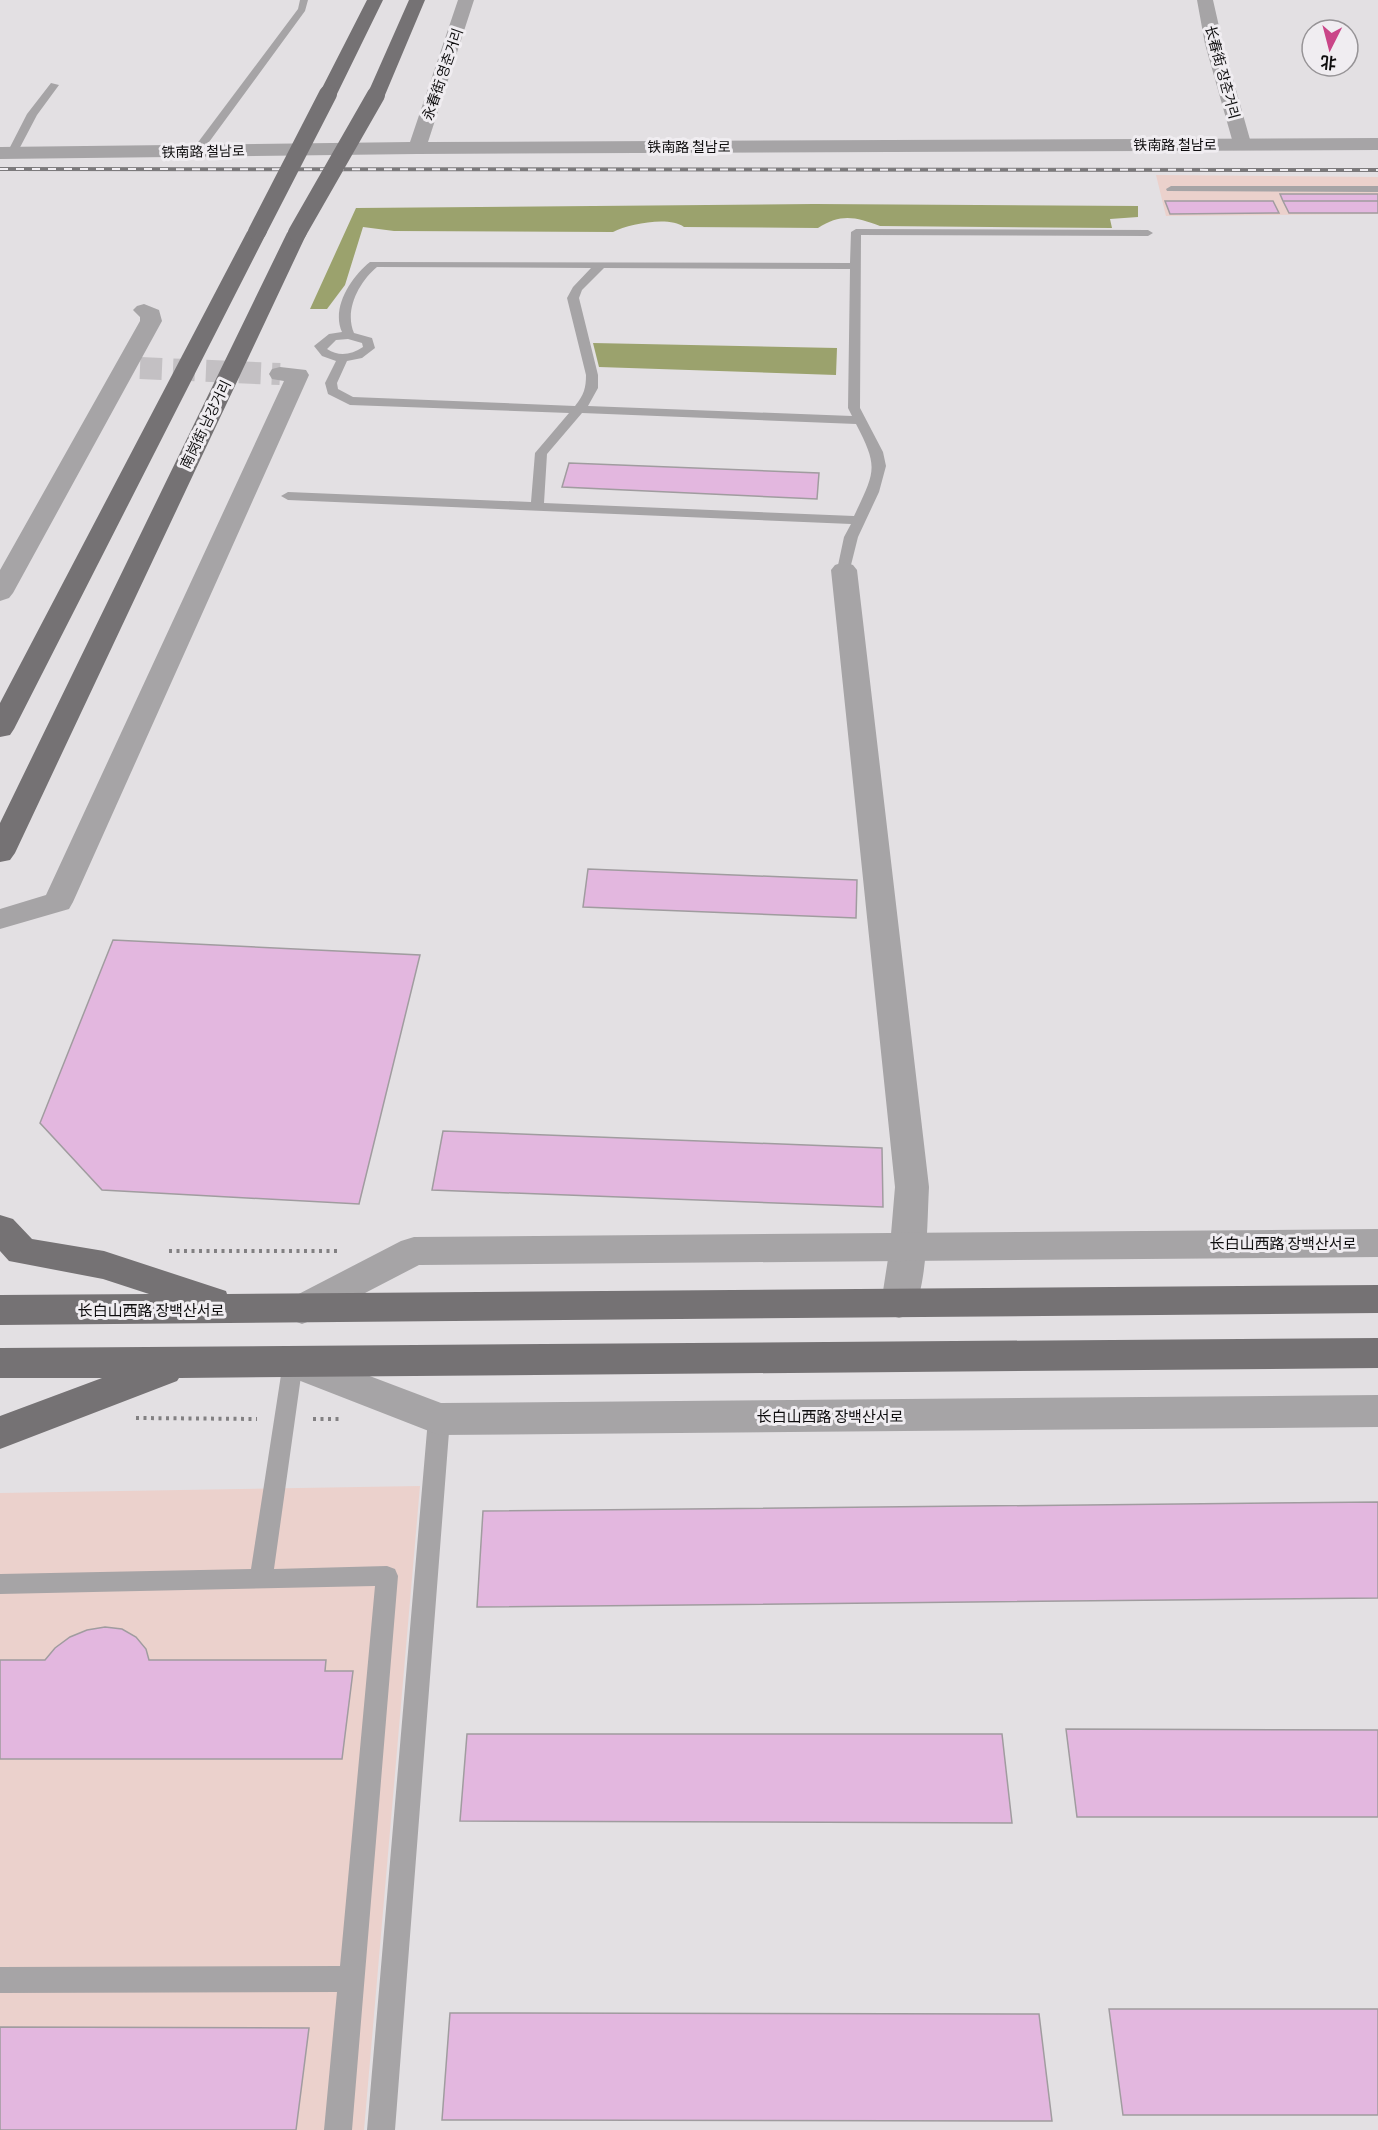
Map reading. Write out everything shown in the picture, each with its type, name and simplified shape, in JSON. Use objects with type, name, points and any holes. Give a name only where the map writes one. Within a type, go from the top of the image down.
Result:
[{"type":"main road","points":[[0,729],[375,0]]},
{"type":"main road","name":"南岗街 남강거리","points":[[0,853],[297,233],[376,95],[417,0]]},
{"type":"main road","points":[[0,1229],[22,1251],[104,1265],[240,1310]]},
{"type":"main road","name":"长白山西路 장백산서로","points":[[0,1310],[240,1310],[1378,1299]]},
{"type":"main road","name":"长白山西路 장백산서로","points":[[0,1363],[1378,1353]]},
{"type":"main road","points":[[0,1433],[183,1363]]},
{"type":"street","name":"永春街 영춘거리","points":[[417,148],[466,0]]},
{"type":"street","name":"长春街 장춘거리","points":[[1205,0],[1214,44],[1242,143]]},
{"type":"street","name":"铁南路 철남로","points":[[6,153],[417,148],[1378,144]]},
{"type":"street","points":[[0,593],[132,368],[151,321],[151,315],[144,310]]},
{"type":"street","points":[[0,919],[58,902],[298,375],[280,374]]},
{"type":"street","points":[[844,570],[912,1187],[908,1246],[899,1304]]},
{"type":"street","name":"长白山西路 장백산서로","points":[[302,1309],[414,1251],[1378,1243]]},
{"type":"street","name":"长白山西路 장백산서로","points":[[293,1362],[439,1419],[1378,1411]]},
{"type":"lane","points":[[198,151],[302,9],[304,0]]},
{"type":"lane","points":[[6,153],[54,85]]},
{"type":"lane","points":[[1171,189],[1378,189]]},
{"type":"lane","points":[[844,570],[851,537],[880,466],[877,452],[854,408],[856,232],[1148,233]]},
{"type":"lane","points":[[349,335],[344,321],[347,304],[366,269],[374,264],[855,266]]},
{"type":"lane","points":[[537,508],[541,453],[576,409],[588,398],[592,388],[592,375],[573,298],[577,288],[602,264]]},
{"type":"lane","points":[[349,335],[368,341],[369,348],[359,355],[343,358],[328,356],[321,350],[320,346],[333,337],[349,335]]},
{"type":"lane","points":[[343,358],[331,383],[332,391],[350,401],[860,420]]},
{"type":"lane","points":[[288,496],[859,520]]},
{"type":"lane","points":[[261,1579],[293,1362]]},
{"type":"lane","points":[[381,2130],[439,1419]]},
{"type":"lane","points":[[0,1584],[387,1576],[338,2130]]},
{"type":"lane","points":[[0,1980],[352,1979]]},
{"type":"path","points":[[165,1251],[343,1251]]},
{"type":"path","points":[[133,1418],[344,1419]]},
{"type":"shaded area","points":[[1156,175],[1378,177],[1378,214],[1166,216]]},
{"type":"shaded area","points":[[420,1486],[364,2130],[0,2130],[0,1493]]},
{"type":"green space","points":[[814,204],[1138,206],[1138,217],[1110,219],[1112,228],[880,226],[849,218],[834,220],[818,228],[684,227],[669,222],[659,222],[629,226],[613,232],[394,231],[363,227],[345,285],[327,309],[310,309],[356,208]]},
{"type":"green space","points":[[593,343],[837,348],[836,375],[599,367]]},
{"type":"building","points":[[1280,194],[1378,194],[1378,201],[1283,201]]},
{"type":"building","points":[[1165,201],[1273,201],[1279,213],[1170,214]]},
{"type":"building","points":[[1283,201],[1378,201],[1378,213],[1289,213]]},
{"type":"building","points":[[569,463],[819,473],[817,499],[562,487]]},
{"type":"building","points":[[588,869],[857,880],[856,918],[583,907]]},
{"type":"building","points":[[113,940],[420,955],[359,1204],[102,1190],[40,1123]]},
{"type":"building","points":[[443,1131],[882,1148],[883,1207],[432,1190]]},
{"type":"building","points":[[1378,1502],[1378,1598],[477,1607],[483,1511]]},
{"type":"building","points":[[105,1627],[122,1629],[136,1637],[146,1649],[149,1660],[326,1660],[325,1671],[353,1671],[342,1759],[0,1759],[0,1660],[45,1660],[55,1648],[70,1637],[87,1630]]},
{"type":"building","points":[[1066,1729],[1378,1730],[1378,1817],[1077,1817]]},
{"type":"building","points":[[467,1734],[1002,1734],[1012,1823],[460,1821]]},
{"type":"building","points":[[1109,2009],[1378,2009],[1378,2115],[1123,2115]]},
{"type":"building","points":[[450,2013],[1039,2014],[1052,2121],[442,2120]]},
{"type":"building","points":[[0,2027],[309,2028],[296,2130],[0,2130]]},
{"type":"tunnel","points":[[140,368],[280,374]]},
{"type":"railway","points":[[0,169],[1378,170]]}]
